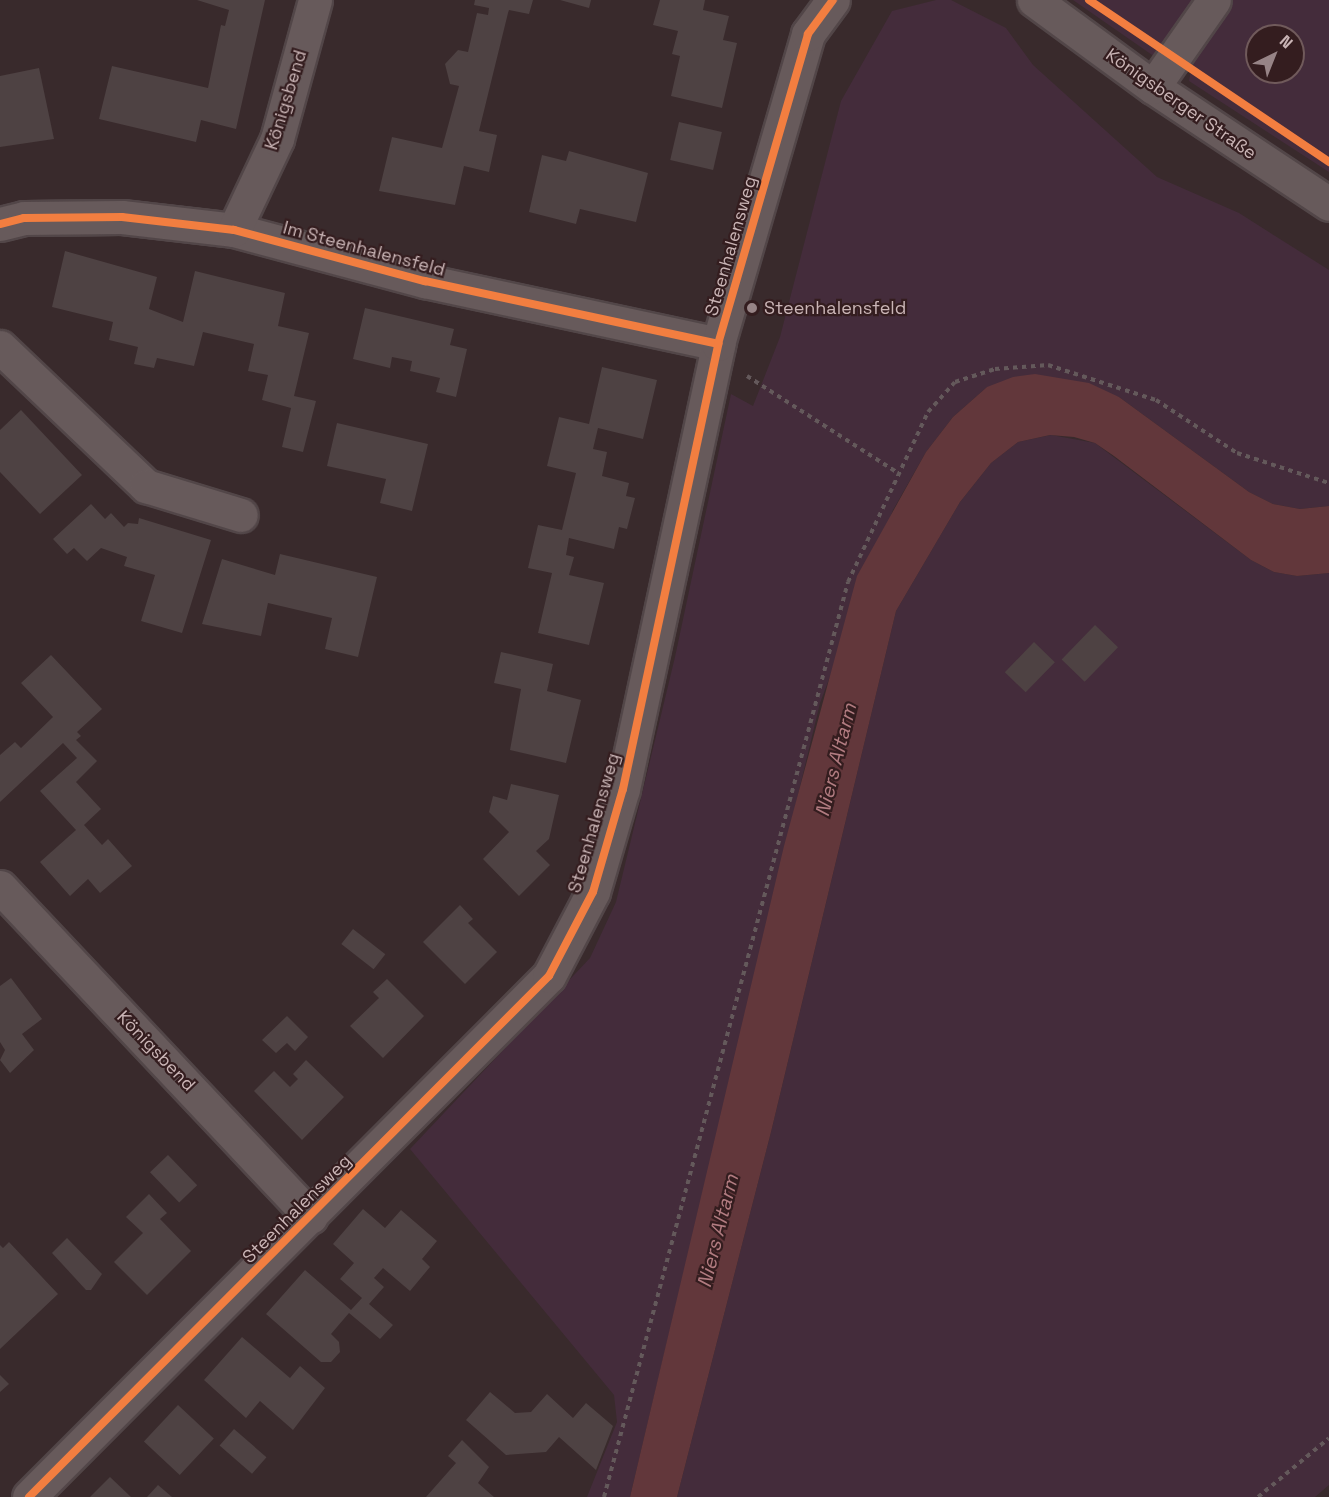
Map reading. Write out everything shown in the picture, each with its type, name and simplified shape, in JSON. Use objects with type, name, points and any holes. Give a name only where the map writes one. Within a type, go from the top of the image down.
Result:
[{"type":"street","name":"Königsbend","points":[[234,230],[277,139],[315,0]]},
{"type":"street","name":"Steenhalensweg","points":[[29,1497],[549,976],[593,892],[623,789],[716,352],[808,34],[833,0]]},
{"type":"street","name":"Königsberger Straße","points":[[1034,0],[1153,87],[1329,204]]},
{"type":"street","points":[[1153,87],[1214,0]]},
{"type":"street","name":"Im Steenhalensfeld","points":[[0,224],[24,218],[122,217],[234,230],[424,281],[716,352]]},
{"type":"street","points":[[0,347],[146,486],[241,515]]},
{"type":"street","name":"Königsbend","points":[[0,887],[311,1217]]},
{"type":"path","points":[[716,352],[898,473]]},
{"type":"path","points":[[604,1497],[848,582],[928,412],[955,382],[995,369],[1048,365],[1156,400],[1237,453],[1329,483]]},
{"type":"path","points":[[1258,1497],[1329,1438]]},
{"type":"shaded area","points":[[936,0],[951,0],[1006,28],[1033,65],[1157,177],[1239,213],[1329,270],[1329,506],[1300,509],[1273,504],[1249,492],[1119,397],[987,387],[953,417],[926,452],[893,510],[820,703],[630,1497],[587,1497],[617,1422],[614,1395],[410,1149],[590,958],[616,902],[675,657],[731,394],[753,406],[780,337],[841,101],[892,11]]},
{"type":"shaded area","points":[[1073,0],[1203,0],[1155,57]]},
{"type":"shaded area","points":[[1211,0],[1329,0],[1329,172],[1189,81],[1195,47]]},
{"type":"shaded area","points":[[1051,435],[1095,443],[1251,560],[1274,572],[1297,576],[1329,573],[1329,1485],[1315,1497],[677,1497],[771,1132],[896,611],[960,502],[991,463],[1018,442]]},
{"type":"water","name":"Niers Altarm","points":[[1035,374],[1089,383],[1119,397],[1249,492],[1273,504],[1300,509],[1329,506],[1329,573],[1297,576],[1274,572],[1251,560],[1114,456],[1095,443],[1074,437],[1050,435],[1018,442],[991,463],[960,502],[896,611],[771,1132],[677,1497],[630,1497],[784,846],[857,576],[926,452],[953,417],[987,387],[1013,377]]},
{"type":"building","points":[[197,0],[265,0],[236,129],[201,120],[196,142],[99,119],[112,66],[208,88],[221,25],[225,26],[229,10]]},
{"type":"building","points":[[475,0],[533,0],[529,14],[509,10],[508,13],[479,131],[497,135],[489,172],[464,166],[455,205],[379,191],[392,137],[442,148],[459,86],[450,84],[445,64],[458,50],[468,52],[477,13],[488,15],[489,8],[474,5]]},
{"type":"building","points":[[560,0],[591,0],[589,8]]},
{"type":"building","points":[[660,0],[705,0],[703,10],[729,16],[723,40],[737,43],[722,108],[671,96],[680,56],[672,54],[678,31],[653,25]]},
{"type":"building","points":[[39,68],[54,139],[0,147],[0,76]]},
{"type":"building","points":[[679,122],[722,132],[713,170],[670,160]]},
{"type":"building","points":[[569,151],[648,173],[636,222],[580,209],[576,224],[529,212],[542,155],[566,161]]},
{"type":"building","points":[[65,251],[157,277],[149,309],[183,322],[195,271],[285,293],[278,326],[309,333],[294,396],[316,401],[303,452],[282,447],[291,408],[262,400],[268,375],[248,371],[254,344],[203,332],[194,366],[157,358],[154,368],[134,364],[138,347],[109,340],[113,322],[52,307]]},
{"type":"building","points":[[365,308],[454,329],[450,345],[467,349],[456,397],[436,392],[440,378],[410,371],[412,361],[392,357],[390,368],[353,359]]},
{"type":"building","points":[[602,367],[657,380],[643,439],[598,428],[593,449],[607,452],[602,476],[629,483],[626,496],[635,498],[627,529],[619,527],[614,549],[569,538],[566,555],[574,557],[569,575],[604,583],[589,645],[538,633],[552,573],[528,568],[538,525],[562,530],[576,473],[547,466],[559,417],[589,424]]},
{"type":"building","points":[[21,410],[82,475],[40,514],[0,472],[0,430]]},
{"type":"building","points":[[337,423],[428,444],[412,511],[380,503],[386,479],[327,466]]},
{"type":"building","points":[[91,504],[105,519],[111,513],[124,527],[128,523],[138,524],[139,518],[211,540],[182,633],[141,621],[155,575],[124,566],[127,557],[101,548],[87,561],[74,548],[67,554],[53,539]]},
{"type":"building","points":[[280,554],[377,577],[358,657],[325,649],[332,618],[268,603],[261,636],[202,624],[222,559],[275,575]]},
{"type":"building","points":[[1095,625],[1118,647],[1085,682],[1062,660]]},
{"type":"building","points":[[1034,642],[1055,662],[1026,692],[1005,672]]},
{"type":"building","points":[[501,652],[553,664],[547,691],[581,700],[566,763],[510,750],[521,689],[494,683]]},
{"type":"building","points":[[51,655],[102,709],[77,732],[81,736],[76,740],[97,761],[76,782],[101,809],[84,825],[102,845],[108,839],[132,866],[100,893],[88,879],[70,896],[40,862],[76,830],[40,791],[77,758],[63,743],[0,802],[0,755],[15,742],[21,748],[53,717],[21,683]]},
{"type":"building","points":[[511,784],[559,795],[549,839],[536,851],[550,865],[519,896],[483,859],[509,832],[489,812],[493,796],[507,800]]},
{"type":"building","points":[[460,905],[473,919],[468,923],[497,952],[465,984],[423,942]]},
{"type":"building","points":[[353,929],[385,954],[374,969],[341,944]]},
{"type":"building","points":[[11,978],[42,1019],[22,1034],[34,1050],[10,1073],[0,1060],[5,1050],[0,1042],[0,986]]},
{"type":"building","points":[[387,979],[424,1016],[383,1058],[350,1026],[379,998],[373,992]]},
{"type":"building","points":[[287,1016],[308,1037],[295,1051],[287,1043],[276,1053],[262,1040]]},
{"type":"building","points":[[306,1060],[344,1097],[302,1140],[254,1091],[274,1071],[290,1087],[298,1079],[293,1074]]},
{"type":"building","points":[[168,1155],[197,1185],[179,1203],[150,1172]]},
{"type":"building","points":[[149,1194],[167,1213],[160,1219],[191,1251],[147,1295],[114,1262],[143,1233],[126,1217]]},
{"type":"building","points":[[363,1209],[385,1228],[401,1210],[437,1241],[422,1259],[430,1267],[410,1291],[383,1268],[374,1278],[384,1287],[369,1304],[393,1325],[380,1339],[349,1313],[331,1334],[339,1342],[340,1352],[331,1362],[321,1362],[266,1314],[305,1270],[351,1310],[362,1298],[340,1279],[354,1263],[333,1244]]},
{"type":"building","points":[[67,1238],[102,1274],[91,1290],[86,1290],[52,1253]]},
{"type":"building","points":[[9,1242],[58,1294],[0,1349],[0,1245],[3,1248]]},
{"type":"building","points":[[242,1337],[290,1378],[300,1366],[325,1388],[293,1430],[260,1401],[246,1418],[204,1380]]},
{"type":"building","points":[[0,1375],[9,1384],[0,1392]]},
{"type":"building","points":[[490,1392],[515,1413],[531,1412],[547,1394],[573,1418],[586,1403],[613,1426],[596,1470],[559,1437],[546,1452],[506,1455],[466,1420]]},
{"type":"building","points":[[178,1405],[214,1438],[180,1475],[144,1442]]},
{"type":"building","points":[[234,1429],[266,1457],[252,1474],[220,1446]]},
{"type":"building","points":[[462,1440],[489,1467],[478,1483],[494,1497],[426,1497],[456,1463],[448,1456]]},
{"type":"building","points":[[110,1477],[131,1497],[90,1497]]},
{"type":"building","points":[[158,1485],[172,1497],[147,1497]]},
{"type":"cycle path","points":[[29,1497],[549,976],[593,892],[623,789],[718,344],[808,34],[833,0]]},
{"type":"cycle path","points":[[1089,0],[1329,162]]},
{"type":"cycle path","points":[[0,224],[24,218],[122,217],[234,230],[425,281],[718,344]]},
{"type":"place","name":"Steenhalensfeld","points":[[752,308]]}]
